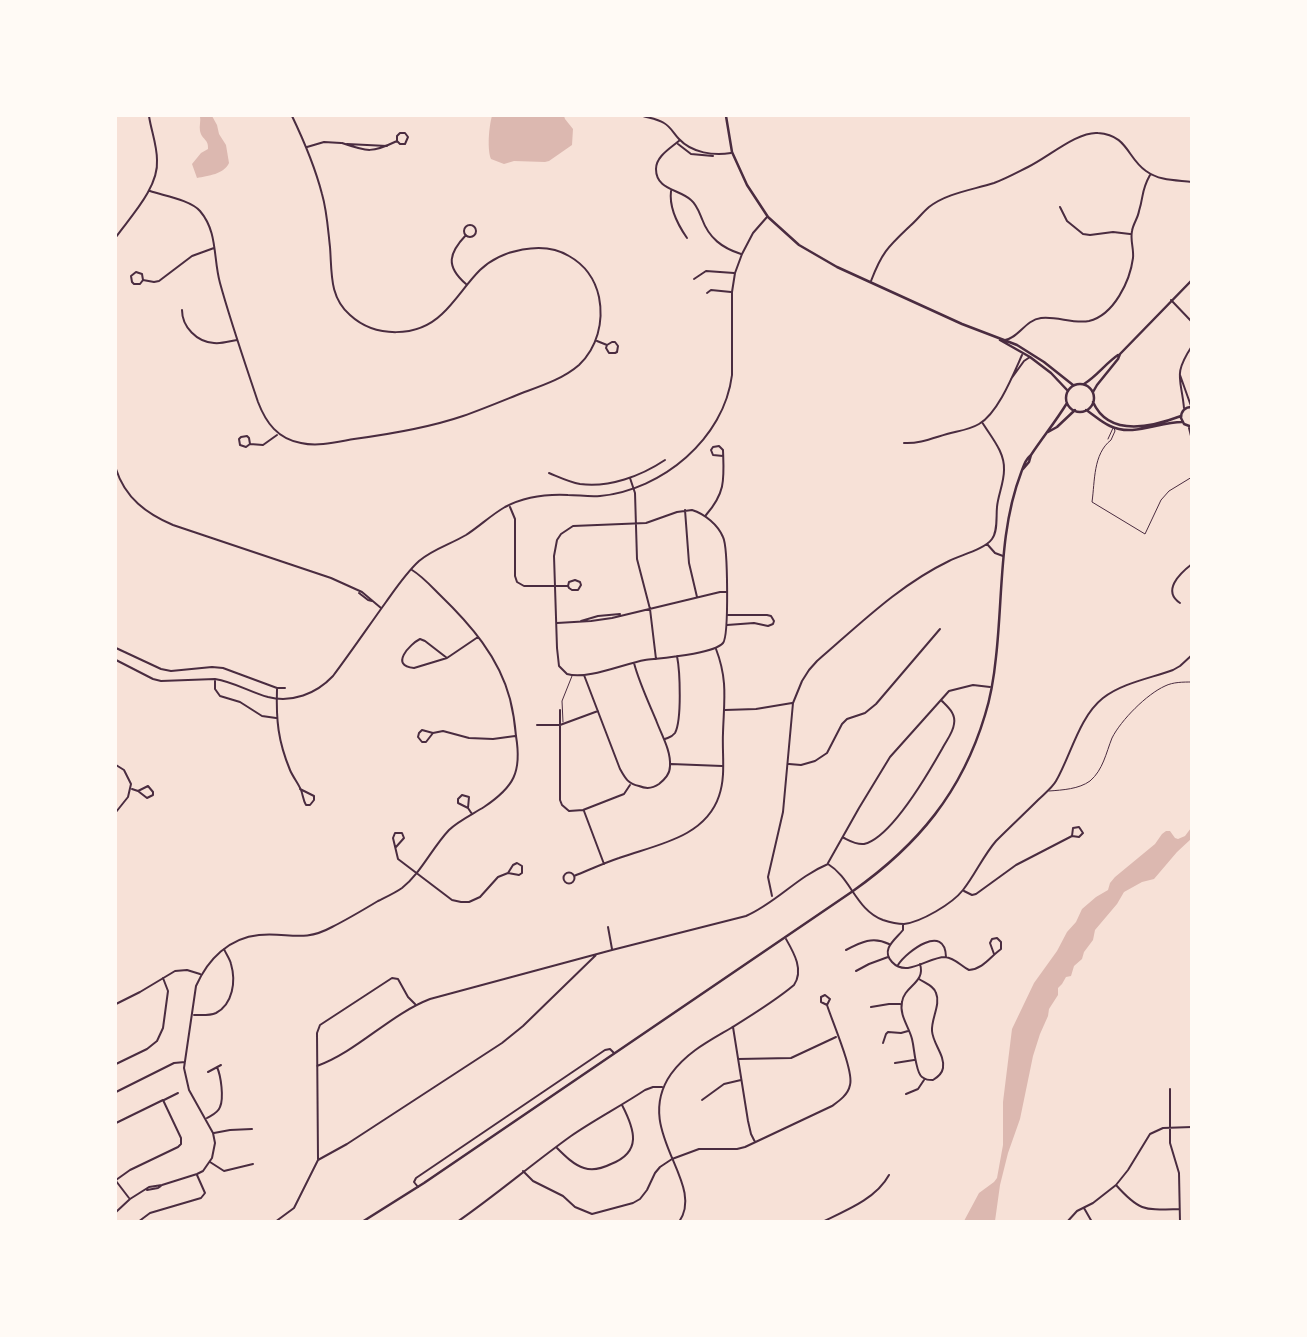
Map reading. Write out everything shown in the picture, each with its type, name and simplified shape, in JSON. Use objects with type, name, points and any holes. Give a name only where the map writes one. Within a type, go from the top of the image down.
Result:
[{"type":"main road","points":[[726,116],[732,152],[747,186],[768,217],[799,245],[819,258],[1024,351],[1044,362],[1073,386]]},
{"type":"main road","points":[[1181,416],[1143,426],[1115,425],[1096,410],[1093,393],[1120,354],[1192,275]]},
{"type":"main road","points":[[1186,284],[1192,280]]},
{"type":"main road","points":[[997,338],[1024,351],[1068,391]]},
{"type":"main road","points":[[362,1222],[786,938],[891,863],[907,847],[943,803],[964,768],[986,714],[996,658],[1009,511],[1023,468],[1067,403],[1068,391],[1073,386],[1084,384],[1120,354]]},
{"type":"main road","points":[[1084,384],[1093,393]]},
{"type":"main road","points":[[1086,410],[1093,402]]},
{"type":"main road","points":[[1067,403],[1075,410],[1086,410],[1114,428],[1132,430],[1182,422],[1190,427]]},
{"type":"main road","points":[[1182,422],[1184,409],[1192,407]]},
{"type":"main road","points":[[1048,432],[1075,410]]},
{"type":"street","points":[[116,237],[150,191],[158,164],[149,116]]},
{"type":"street","points":[[150,191],[189,203],[198,208],[206,219],[212,234],[219,279],[238,340],[263,415],[278,435],[302,443],[327,443],[396,433],[446,421],[549,383],[578,366],[589,353],[596,341],[600,319],[595,285],[583,266],[563,252],[524,249],[492,261],[482,268],[441,315],[419,328],[405,332],[384,332],[351,316],[339,303],[333,290],[323,197],[307,147],[292,116]]},
{"type":"street","points":[[643,116],[662,121],[673,131],[684,150],[695,155],[710,157],[732,152]]},
{"type":"street","points":[[871,281],[878,263],[891,244],[929,207],[952,195],[1013,175],[1079,136],[1100,132],[1119,140],[1138,164],[1151,174],[1161,179],[1192,182]]},
{"type":"street","points":[[342,143],[376,151],[397,141]]},
{"type":"street","points":[[307,147],[324,142],[388,146]]},
{"type":"street","points":[[679,142],[716,155]]},
{"type":"street","points":[[679,142],[660,157],[656,166],[660,181],[691,200],[707,231],[715,240],[729,250],[742,254]]},
{"type":"street","points":[[1004,340],[1011,339],[1024,325],[1036,319],[1085,322],[1108,311],[1119,295],[1132,261],[1131,234],[1140,208],[1143,186],[1151,174]]},
{"type":"street","points":[[671,190],[671,206],[687,238]]},
{"type":"street","points":[[1060,208],[1066,221],[1083,234],[1131,234]]},
{"type":"street","points":[[116,660],[160,681],[223,680],[277,699],[303,696],[327,682],[411,569],[430,552],[463,536],[509,506],[538,496],[602,496],[634,488],[665,473],[692,452],[717,420],[728,395],[732,375],[732,292],[735,273],[754,233],[768,217]]},
{"type":"street","points":[[466,235],[456,246],[451,258],[454,272],[466,285]]},
{"type":"street","points":[[143,280],[159,281],[192,256],[215,248]]},
{"type":"street","points":[[694,279],[706,271],[735,273]]},
{"type":"street","points":[[707,293],[711,290],[732,292]]},
{"type":"street","points":[[1171,300],[1192,322]]},
{"type":"street","points":[[182,310],[184,323],[198,337],[215,343],[238,340]]},
{"type":"street","points":[[1014,344],[1018,333]]},
{"type":"street","points":[[596,341],[607,345]]},
{"type":"street","points":[[1184,409],[1179,380],[1182,360],[1192,346]]},
{"type":"street","points":[[1007,386],[1024,351]]},
{"type":"street","points":[[904,443],[964,430],[982,422],[991,413],[1024,361],[1030,357]]},
{"type":"street","points":[[1180,374],[1192,407]]},
{"type":"street","points":[[773,899],[768,877],[783,812],[793,703],[802,681],[809,670],[913,581],[987,544],[995,534],[1004,472],[1001,453],[982,422]]},
{"type":"street","points":[[1190,427],[1192,440]]},
{"type":"street","points":[[250,444],[263,445],[278,435]]},
{"type":"street","points":[[705,516],[722,492],[723,456]]},
{"type":"street","points":[[549,473],[565,480],[592,485],[630,478],[664,460]]},
{"type":"street","points":[[116,469],[130,496],[157,519],[317,572],[343,583],[382,608]]},
{"type":"street","points":[[630,478],[634,488],[637,559],[650,609],[656,659]]},
{"type":"street","points":[[509,506],[514,519],[517,582],[524,586],[568,586]]},
{"type":"street","points":[[685,510],[689,563],[697,598]]},
{"type":"street","points":[[685,510],[705,516],[720,532],[726,545],[727,625],[725,639],[720,646],[634,662],[584,675],[567,674],[559,666],[557,659],[555,548],[561,534],[573,526],[653,522],[685,510]]},
{"type":"street","points":[[987,544],[992,551],[1004,556]]},
{"type":"street","points":[[1180,603],[1173,597],[1173,588],[1177,577],[1192,564]]},
{"type":"street","points":[[116,1212],[130,1199],[146,1190],[150,1191],[203,1171],[210,1161],[214,1150],[214,1133],[190,1090],[185,1062],[195,993],[201,975],[215,956],[235,942],[260,935],[302,937],[316,934],[401,889],[450,829],[497,798],[511,783],[519,762],[511,705],[503,679],[479,636],[457,611],[411,569]]},
{"type":"street","points":[[556,623],[623,614],[726,592]]},
{"type":"street","points":[[727,615],[767,615],[774,621],[768,626],[754,623],[727,625]]},
{"type":"street","points":[[788,764],[802,765],[827,753],[842,724],[847,719],[865,713],[876,704],[940,629]]},
{"type":"street","points":[[447,659],[420,639],[402,657],[402,662],[408,668],[414,668],[447,659],[479,636]]},
{"type":"street","points":[[116,648],[161,669],[171,671],[223,668],[277,688],[285,688]]},
{"type":"street","points":[[574,876],[689,833],[703,822],[713,808],[720,794],[723,778],[725,679],[716,648]]},
{"type":"street","points":[[828,864],[838,870],[863,906],[884,921],[903,924],[913,922],[951,902],[963,890],[994,844],[1054,784],[1079,731],[1097,704],[1116,690],[1173,670],[1192,655]]},
{"type":"street","points":[[664,740],[673,736],[676,728],[680,687],[677,656]]},
{"type":"street","points":[[584,675],[620,768],[631,784],[654,788],[669,774],[670,764],[664,740],[634,662]]},
{"type":"street","points":[[215,680],[215,689],[220,696],[240,702],[262,716],[276,718]]},
{"type":"street","points":[[317,1066],[338,1056],[415,1005],[596,954],[746,916],[764,906],[815,869],[828,864],[890,757],[949,691],[973,685],[992,687]]},
{"type":"street","points":[[277,688],[276,718],[283,751],[304,801],[306,805],[310,805],[314,800],[313,796],[300,789]]},
{"type":"street","points":[[843,837],[858,844],[865,844],[874,839],[911,801],[944,746],[954,723],[953,713],[941,700]]},
{"type":"street","points":[[724,710],[756,709],[793,703]]},
{"type":"street","points":[[560,710],[560,800],[564,808],[569,811],[583,810],[624,794],[631,784]]},
{"type":"street","points":[[537,725],[561,724],[599,710]]},
{"type":"street","points":[[433,733],[443,731],[469,738],[493,739],[516,736]]},
{"type":"street","points":[[670,764],[723,766]]},
{"type":"street","points":[[116,765],[127,774],[131,784],[125,802],[116,812]]},
{"type":"street","points":[[131,789],[138,791]]},
{"type":"street","points":[[468,808],[472,814]]},
{"type":"street","points":[[583,810],[604,864]]},
{"type":"street","points":[[963,890],[972,895],[976,894],[1016,865],[1072,836]]},
{"type":"street","points":[[396,847],[398,859],[452,900],[469,902],[480,897],[498,877],[508,873]]},
{"type":"street","points":[[888,957],[890,944],[902,932],[903,924]]},
{"type":"street","points":[[608,927],[612,950]]},
{"type":"street","points":[[679,1222],[686,1206],[686,1198],[659,1120],[658,1109],[663,1087],[683,1059],[787,991],[798,979],[799,972],[786,938]]},
{"type":"street","points":[[846,950],[872,940],[890,944]]},
{"type":"street","points":[[897,966],[906,954],[929,942],[937,941],[943,945],[946,957]]},
{"type":"street","points":[[193,1015],[216,1013],[230,998],[233,991],[233,973],[231,961],[224,949]]},
{"type":"street","points":[[318,1160],[502,1043],[532,1018],[596,954]]},
{"type":"street","points":[[888,957],[897,966],[909,967],[946,957],[973,970],[984,965],[994,954]]},
{"type":"street","points":[[856,971],[888,957]]},
{"type":"street","points":[[919,979],[933,987],[936,992],[937,1004],[932,1032],[943,1063],[942,1072],[933,1080],[924,1079],[920,1074],[909,1030],[901,1011],[905,992],[919,979],[922,970],[920,964]]},
{"type":"street","points":[[116,1004],[175,971],[187,970],[201,975]]},
{"type":"street","points":[[116,1064],[157,1041],[163,1028],[168,991],[163,978]]},
{"type":"street","points":[[275,1222],[294,1208],[318,1160],[317,1033],[320,1025],[390,979],[398,979],[415,1005]]},
{"type":"street","points":[[871,1007],[901,1004]]},
{"type":"street","points":[[523,1171],[533,1181],[563,1196],[575,1207],[592,1213],[640,1199],[655,1173],[672,1159],[699,1149],[737,1149],[832,1106],[848,1091],[850,1072],[827,1005]]},
{"type":"street","points":[[733,1027],[751,1134],[755,1143]]},
{"type":"street","points":[[883,1043],[888,1032],[901,1033],[909,1030]]},
{"type":"street","points":[[738,1059],[791,1058],[837,1036]]},
{"type":"street","points":[[418,1187],[414,1182],[416,1178],[605,1050],[610,1049],[615,1053]]},
{"type":"street","points":[[895,1063],[915,1060]]},
{"type":"street","points":[[116,1092],[174,1063],[185,1062]]},
{"type":"street","points":[[208,1072],[221,1065]]},
{"type":"street","points":[[206,1119],[221,1105],[221,1080],[217,1068]]},
{"type":"street","points":[[906,1094],[918,1089],[924,1079]]},
{"type":"street","points":[[702,1100],[724,1084],[742,1080]]},
{"type":"street","points":[[457,1222],[572,1136],[645,1090],[663,1087]]},
{"type":"street","points":[[1170,1089],[1171,1149],[1179,1173],[1180,1222]]},
{"type":"street","points":[[116,1123],[177,1093]]},
{"type":"street","points":[[130,1199],[116,1180],[181,1143],[180,1134],[163,1100]]},
{"type":"street","points":[[557,1148],[585,1169],[600,1169],[629,1155],[633,1146],[631,1126],[622,1105]]},
{"type":"street","points":[[1067,1222],[1073,1214],[1116,1185],[1150,1134],[1158,1129],[1192,1127]]},
{"type":"street","points":[[214,1133],[252,1129]]},
{"type":"street","points":[[210,1161],[224,1171],[253,1164]]},
{"type":"street","points":[[138,1222],[150,1213],[201,1198],[205,1193],[197,1174]]},
{"type":"street","points":[[822,1222],[859,1203],[881,1186],[889,1175]]},
{"type":"street","points":[[1116,1185],[1131,1201],[1143,1208],[1179,1209]]},
{"type":"street","points":[[1084,1208],[1092,1222]]},
{"type":"lane","points":[[1114,428],[1111,440],[1097,461],[1092,502],[1145,534],[1161,500],[1192,477]]},
{"type":"lane","points":[[561,724],[562,701],[572,675]]},
{"type":"lane","points":[[1046,791],[1073,788],[1089,781],[1104,761],[1119,727],[1135,708],[1164,686],[1192,682]]},
{"type":"shaded area","points":[[200,116],[212,116],[226,145],[229,163],[220,172],[197,178],[192,164],[208,149],[200,131]]},
{"type":"shaded area","points":[[492,116],[564,116],[573,129],[572,145],[549,161],[514,161],[504,164],[491,159],[490,155]]},
{"type":"shaded area","points":[[1191,828],[1191,839],[1154,879],[1124,892],[1095,930],[1093,940],[1082,959],[1074,966],[1071,976],[1066,977],[1058,988],[1058,995],[1049,1009],[1033,1056],[1020,1119],[1000,1185],[995,1221],[964,1221],[979,1193],[997,1178],[1003,1145],[1003,1102],[1012,1029],[1034,983],[1082,909],[1108,890],[1115,877],[1155,844],[1166,831],[1170,831],[1178,839],[1185,836]]}]
